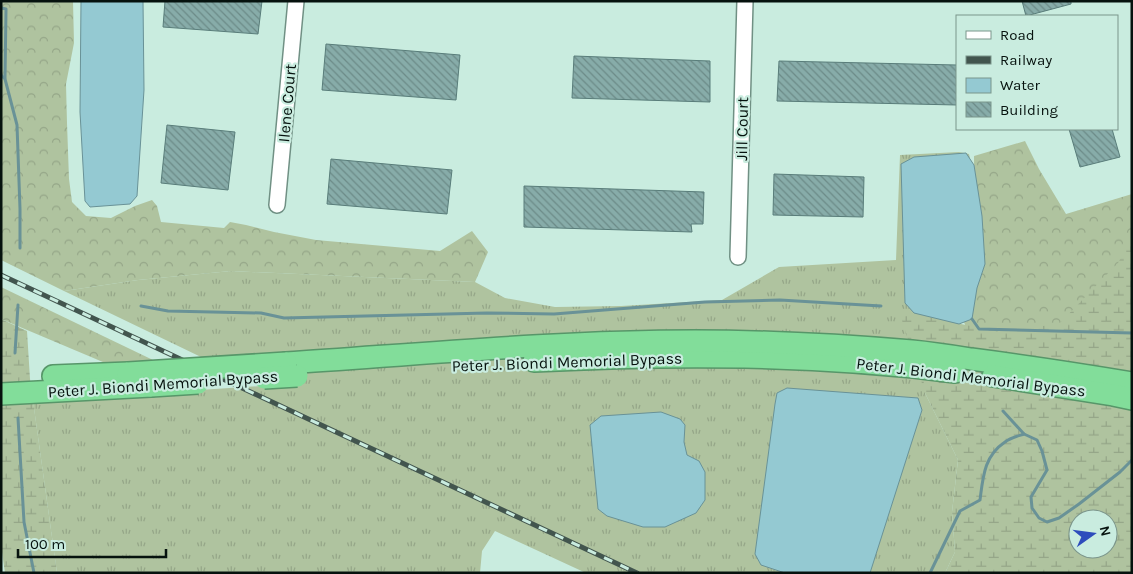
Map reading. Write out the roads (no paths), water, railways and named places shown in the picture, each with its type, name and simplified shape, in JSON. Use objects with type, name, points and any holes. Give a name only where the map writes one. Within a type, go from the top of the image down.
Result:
[{"type":"highway","name":"Peter J. Biondi Memorial Bypass","points":[[1,379],[128,373],[705,356],[856,362],[918,367],[1125,390]]},
{"type":"highway","name":"Peter J. Biondi Memorial Bypass","points":[[1,394],[151,386],[291,369]]},
{"type":"street","name":"Ilene Court","points":[[277,206],[296,1]]},
{"type":"street","name":"Jill Court","points":[[738,257],[745,1]]},
{"type":"water","points":[[81,1],[143,1],[144,90],[137,196],[130,204],[90,207],[85,201],[80,112]]},
{"type":"water","points":[[966,153],[974,165],[982,216],[985,264],[977,288],[972,319],[959,324],[914,313],[905,303],[901,164],[914,157]]},
{"type":"water","points":[[787,388],[918,398],[922,410],[870,573],[785,573],[761,565],[755,554],[777,393]]},
{"type":"water","points":[[661,412],[680,419],[685,425],[684,442],[687,455],[699,461],[705,472],[705,500],[696,513],[665,527],[643,527],[607,516],[598,509],[590,425],[601,416]]},
{"type":"waterway","points":[[1,8],[6,9],[5,78]]},
{"type":"waterway","points":[[1,75],[5,79],[17,125],[20,248]]},
{"type":"waterway","points":[[141,306],[168,311],[261,313],[284,318],[487,313],[554,314],[705,302],[780,300],[881,306]]},
{"type":"waterway","points":[[15,353],[18,305]]},
{"type":"waterway","points":[[972,319],[979,329],[1132,333]]},
{"type":"waterway","points":[[1003,411],[1024,434]]},
{"type":"waterway","points":[[18,418],[24,522],[34,573]]},
{"type":"waterway","points":[[930,573],[960,511],[980,500],[984,475],[989,460],[998,448],[1014,437],[1024,434],[1037,440],[1042,451],[1047,470],[1031,497],[1032,508],[1039,518],[1047,522],[1059,518],[1079,504],[1120,472],[1132,460]]},
{"type":"railway","points":[[1,275],[637,573]]}]
